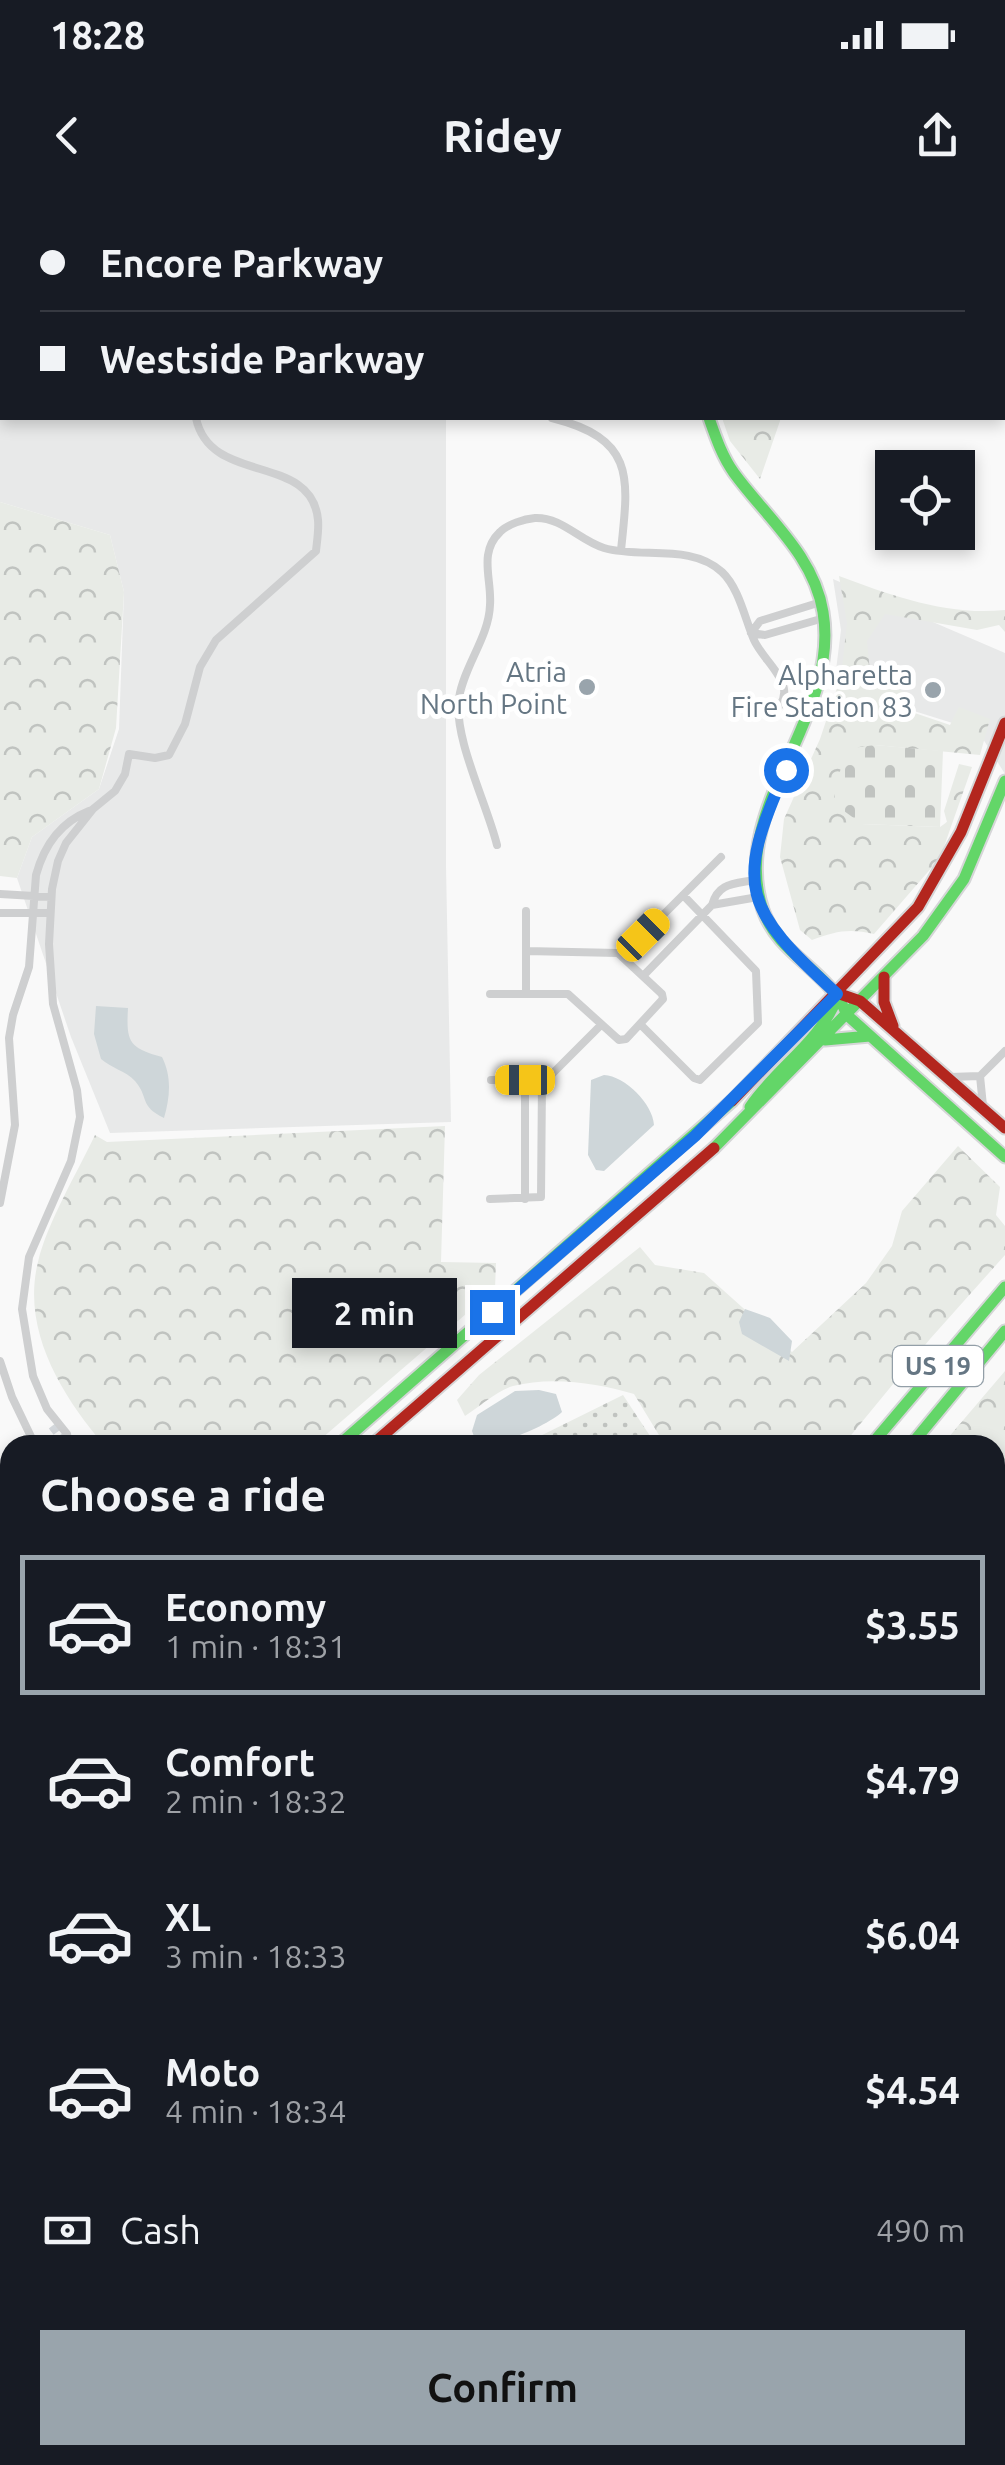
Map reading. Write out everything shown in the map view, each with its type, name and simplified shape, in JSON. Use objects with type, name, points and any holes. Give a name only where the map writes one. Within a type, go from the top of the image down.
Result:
[{"type":"main road","points":[[710,420],[734,475],[804,558],[824,618],[826,656],[818,700],[762,824],[752,868],[758,897],[774,933],[837,994],[847,1014],[1005,1157]]},
{"type":"main road","points":[[351,1435],[695,1136],[911,917],[942,874],[1005,722]]},
{"type":"main road","points":[[383,1435],[744,1120],[884,976],[954,894],[980,845],[1005,782]]},
{"type":"main road","points":[[884,976],[884,1002],[894,1030]]},
{"type":"main road","points":[[837,994],[860,1001],[1005,1128]]},
{"type":"main road","points":[[744,1120],[768,1081],[829,1018],[837,994]]},
{"type":"main road","points":[[821,1041],[870,1036]]},
{"type":"main road","name":"US 19","points":[[879,1435],[1005,1286]]},
{"type":"main road","name":"US 19","points":[[920,1435],[1005,1331]]},
{"type":"street","points":[[67,1435],[52,1423],[28,1360],[22,1309],[29,1257],[72,1161],[80,1116],[77,1090],[53,1004],[50,913],[60,854],[74,832],[120,783],[129,754],[156,758],[169,755],[185,724],[200,667],[216,640],[316,551],[318,517],[304,490],[288,476],[249,467],[212,451],[197,420]]},
{"type":"street","points":[[559,420],[587,428],[604,439],[621,463],[627,498],[621,550]]},
{"type":"street","points":[[497,845],[460,732],[458,712],[465,675],[490,608],[486,575],[492,544],[500,532],[536,518],[564,525],[596,545],[692,556],[711,564],[731,582],[764,659],[782,676],[779,704],[768,716]]},
{"type":"street","points":[[751,633],[760,620],[821,602]]},
{"type":"street","points":[[789,612],[794,626]]},
{"type":"street","points":[[751,633],[765,635],[824,618]]},
{"type":"street","points":[[0,1204],[15,1124],[9,1038],[29,966],[33,896],[40,861],[63,827],[93,810]]},
{"type":"street","points":[[623,955],[721,857]]},
{"type":"street","points":[[644,975],[712,906],[720,888],[754,880]]},
{"type":"street","points":[[0,894],[51,897]]},
{"type":"street","points":[[640,1024],[697,1080],[706,1078],[756,1026],[756,970],[683,895]]},
{"type":"street","points":[[712,906],[758,897]]},
{"type":"street","points":[[526,911],[526,994]]},
{"type":"street","points":[[0,913],[50,913]]},
{"type":"street","points":[[490,994],[570,995],[616,1039],[623,1040],[663,999],[623,955],[526,951]]},
{"type":"street","points":[[491,1080],[542,1080],[602,1025]]},
{"type":"street","points":[[947,1077],[980,1076],[1005,1051]]},
{"type":"street","points":[[980,1076],[984,1110]]},
{"type":"street","points":[[525,1080],[525,1200]]},
{"type":"street","points":[[490,1200],[539,1199],[542,1195],[542,1080]]},
{"type":"street","points":[[0,1361],[12,1397],[34,1435]]},
{"type":"shaded area","points":[[0,420],[446,420],[446,866],[451,1122],[110,1133],[71,1037],[17,878],[32,837],[99,789],[119,729],[124,592],[110,535],[0,502]]},
{"type":"shaded area","points":[[833,579],[1005,653],[1005,774],[978,731],[834,686],[841,630]]},
{"type":"shaded area","points":[[96,1006],[128,1008],[132,1042],[162,1057],[169,1087],[164,1118],[151,1109],[131,1078],[101,1059],[94,1034]]},
{"type":"shaded area","points":[[604,1075],[621,1080],[636,1092],[649,1108],[654,1125],[604,1171],[596,1170],[588,1155],[591,1080]]},
{"type":"shaded area","points":[[745,1309],[770,1318],[792,1341],[789,1361],[742,1334],[739,1322]]},
{"type":"shaded area","points":[[515,1391],[556,1394],[562,1412],[520,1435],[473,1435],[477,1415]]},
{"type":"green space","points":[[723,420],[780,420],[760,479],[730,441]]},
{"type":"green space","points":[[0,502],[110,535],[124,592],[116,728],[99,789],[32,837],[17,878],[0,876]]},
{"type":"green space","points":[[839,576],[941,607],[1005,610],[1005,632],[999,625],[977,630],[885,614],[867,641],[870,672],[903,692],[897,707],[950,725],[959,707],[990,719],[980,755],[875,745],[862,824],[940,827],[947,822],[944,811],[959,764],[972,767],[940,858],[874,934],[843,931],[812,940],[800,930],[780,857],[784,819],[820,739],[841,676],[847,623]]},
{"type":"green space","points":[[875,745],[943,751],[940,827],[862,824],[833,803],[845,749]]},
{"type":"green space","points":[[445,1126],[441,1262],[496,1263],[495,1289],[326,1435],[96,1435],[49,1361],[40,1337],[34,1287],[48,1231],[63,1198],[95,1135],[107,1142]]},
{"type":"green space","points":[[958,1146],[1000,1187],[996,1215],[1005,1226],[1005,1255],[851,1435],[659,1435],[634,1394],[574,1382],[543,1381],[513,1386],[465,1416],[457,1400],[479,1375],[640,1247],[655,1265],[704,1273],[792,1352],[866,1283],[892,1246],[902,1211]]},
{"type":"green space","points":[[1005,1371],[1005,1435],[951,1435]]},
{"type":"green space","points":[[623,1395],[649,1435],[542,1435]]},
{"type":"tunnel","points":[[52,1426],[59,1435]]},
{"type":"traffic: fast","points":[[710,420],[734,473],[810,572],[823,612],[824,651],[816,689],[760,835],[756,872],[763,910],[780,939],[829,986],[847,1015],[1005,1157]]},
{"type":"traffic: fast","points":[[714,1148],[923,936],[964,879],[1005,781]]},
{"type":"traffic: fast","points":[[750,1107],[809,1042],[837,998]]},
{"type":"traffic: fast","points":[[825,1040],[870,1036]]},
{"type":"traffic: fast","points":[[350,1435],[732,1101]]},
{"type":"traffic: fast","points":[[879,1435],[1005,1287]]},
{"type":"traffic: fast","points":[[919,1435],[1005,1331]]},
{"type":"traffic: jam","points":[[732,1101],[918,907],[961,832],[1005,723]]},
{"type":"traffic: jam","points":[[884,977],[884,1002],[893,1026]]},
{"type":"traffic: jam","points":[[837,993],[860,1001],[1005,1128]]},
{"type":"traffic: jam","points":[[384,1435],[714,1148]]},
{"type":"place","name":"Atria North Point","points":[[587,687]]},
{"type":"place","name":"Alpharetta Fire Station 83","points":[[933,690]]},
{"type":"route","points":[[492,1312],[719,1114],[837,994],[774,933],[756,890],[752,868],[756,844],[786,770]]}]
